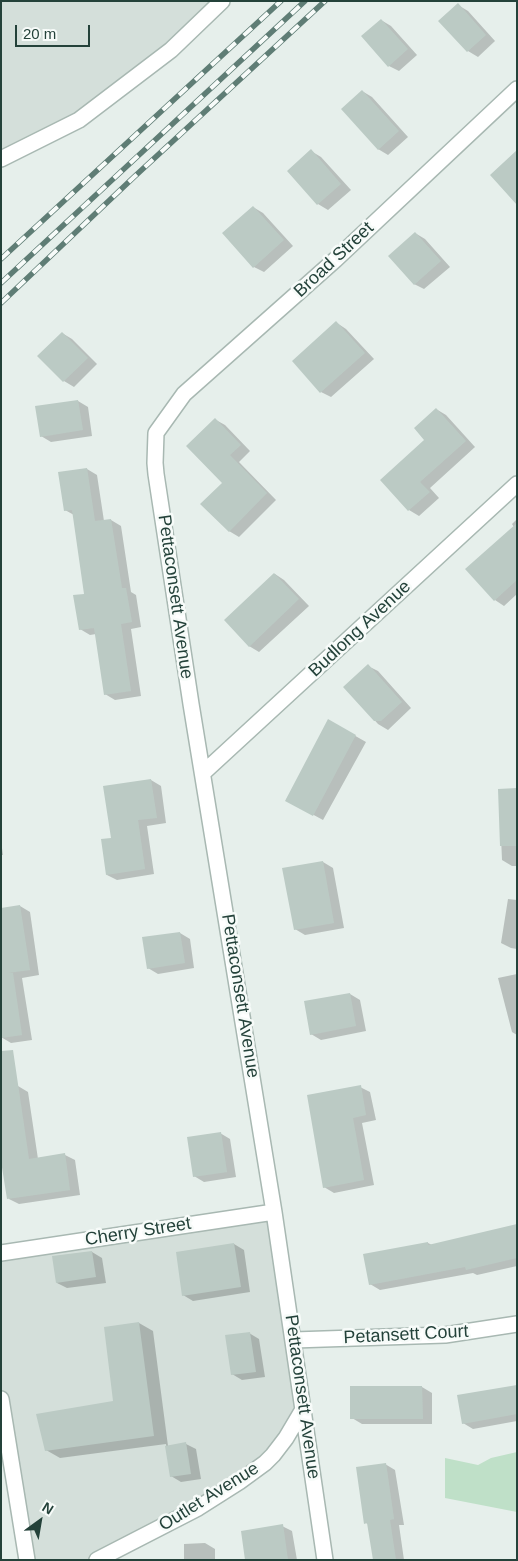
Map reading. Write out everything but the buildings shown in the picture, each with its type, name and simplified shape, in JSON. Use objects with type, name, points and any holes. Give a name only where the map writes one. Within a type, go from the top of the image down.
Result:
[{"type":"street","points":[[1,159],[79,120],[171,50],[222,1]]},
{"type":"street","name":"Broad Street","points":[[156,433],[184,394],[335,260],[517,89]]},
{"type":"street","name":"Pettaconsett Avenue","points":[[156,433],[156,474],[191,704],[294,1340],[302,1412],[325,1560]]},
{"type":"street","name":"Budlong Avenue","points":[[203,773],[517,484]]},
{"type":"street","name":"Cherry Street","points":[[1,1253],[274,1212]]},
{"type":"street","name":"Petansett Court","points":[[294,1340],[445,1335],[517,1324]]},
{"type":"street","points":[[1,1399],[26,1560]]},
{"type":"street","name":"Outlet Avenue","points":[[97,1560],[198,1508],[239,1482],[273,1455],[302,1412]]},
{"type":"shaded area","points":[[1,1],[223,1],[107,100],[1,159]]},
{"type":"shaded area","points":[[272,1210],[305,1406],[268,1461],[95,1560],[28,1560],[1,1388],[1,1253]]},
{"type":"green space","points":[[517,1452],[517,1512],[445,1498],[445,1458],[478,1465],[491,1458]]},
{"type":"railway","points":[[1,259],[281,1]]},
{"type":"railway","points":[[1,283],[305,1]]},
{"type":"railway","points":[[1,303],[325,1]]}]
